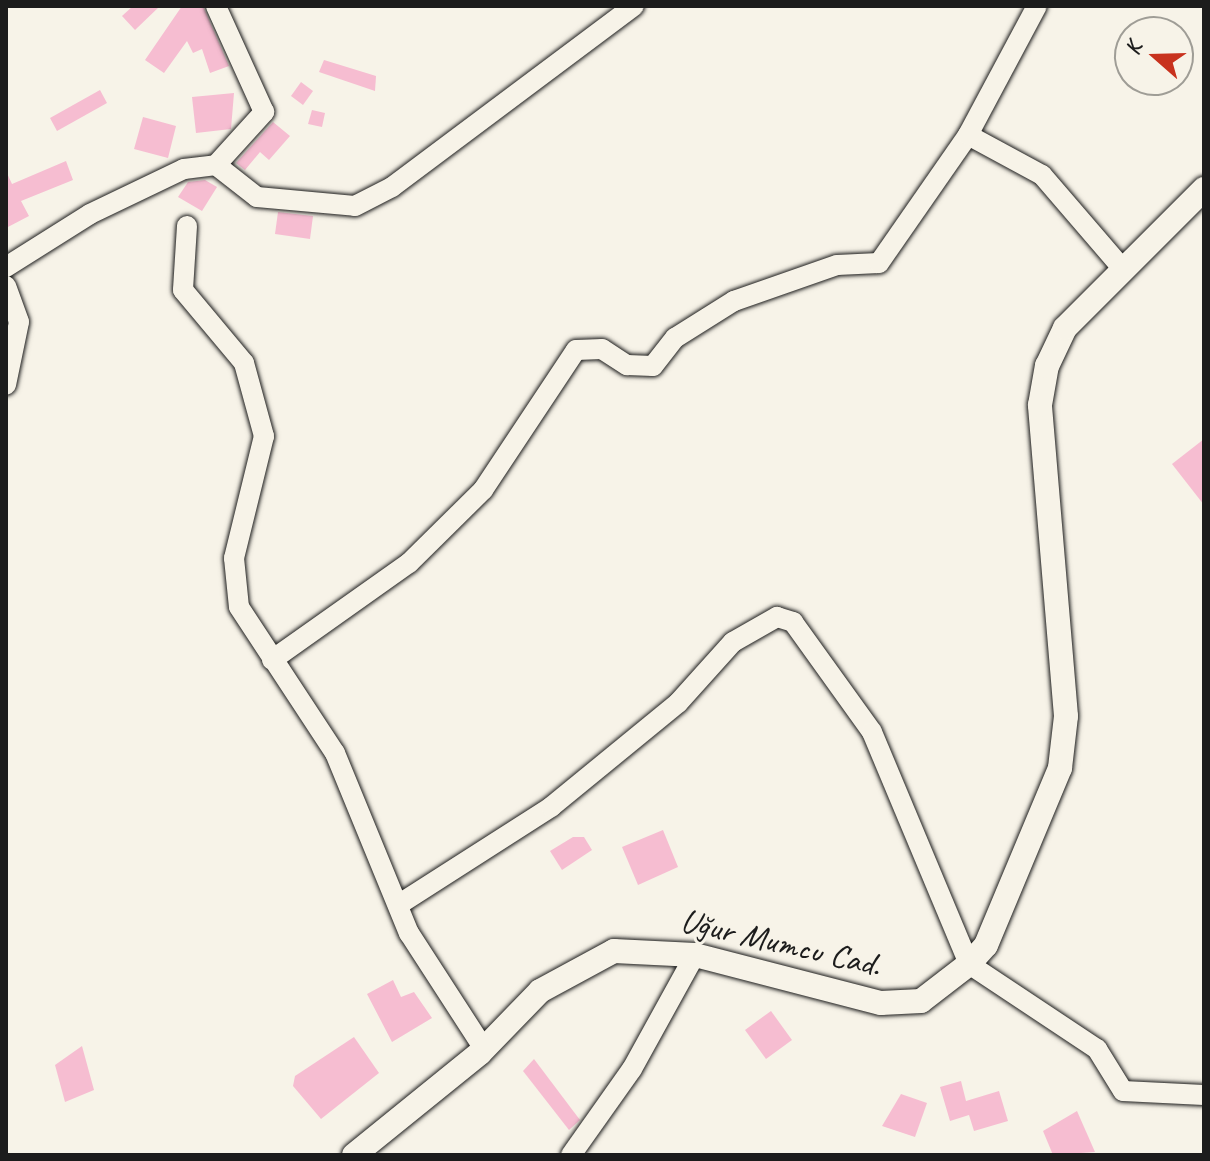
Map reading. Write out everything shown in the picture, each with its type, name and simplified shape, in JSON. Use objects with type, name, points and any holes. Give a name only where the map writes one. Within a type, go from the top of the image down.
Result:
[{"type":"street","points":[[6,267],[90,214],[184,169],[216,165],[264,112],[216,6]]},
{"type":"street","points":[[216,165],[257,197],[355,206],[392,187],[634,6]]},
{"type":"street","points":[[272,660],[409,563],[483,490],[576,350],[602,349],[627,365],[653,366],[675,338],[734,301],[837,265],[879,263],[968,135],[1037,6]]},
{"type":"street","points":[[968,135],[1042,175],[1122,268]]},
{"type":"street","name":"Uğur Mumcu Cad.","points":[[354,1155],[484,1049],[540,991],[578,964],[614,951],[695,955],[881,1003],[921,1001],[969,964],[986,945],[1060,768],[1066,716],[1040,405],[1047,366],[1065,328],[1204,189]]},
{"type":"street","points":[[187,226],[183,290],[244,363],[264,436],[234,558],[239,607],[358,796],[398,905],[484,1049]]},
{"type":"street","points":[[6,286],[19,322],[6,385]]},
{"type":"street","points":[[398,905],[551,807],[678,703],[733,642],[777,617],[793,622],[872,732],[969,964],[1097,1049],[1123,1091],[1204,1095]]},
{"type":"street","points":[[571,1155],[632,1069],[695,955]]},
{"type":"building","points":[[133,6],[160,6],[135,30],[122,16]]},
{"type":"building","points":[[182,6],[203,6],[229,66],[210,73],[202,49],[193,53],[187,41],[164,73],[145,60]]},
{"type":"building","points":[[324,60],[376,76],[375,91],[319,72]]},
{"type":"building","points":[[301,82],[313,91],[303,105],[291,96]]},
{"type":"building","points":[[100,90],[107,103],[57,131],[50,118]]},
{"type":"building","points":[[234,93],[231,129],[196,133],[192,97]]},
{"type":"building","points":[[312,110],[325,113],[322,127],[308,124]]},
{"type":"building","points":[[143,117],[176,126],[168,158],[134,149]]},
{"type":"building","points":[[273,122],[290,136],[269,160],[260,152],[245,170],[236,163]]},
{"type":"building","points":[[66,161],[73,180],[21,201],[29,216],[6,228],[6,171],[12,184]]},
{"type":"building","points":[[205,180],[217,187],[202,211],[178,197],[188,182]]},
{"type":"building","points":[[278,212],[313,216],[310,239],[275,234]]},
{"type":"building","points":[[1204,439],[1204,505],[1172,464]]},
{"type":"building","points":[[663,830],[678,867],[638,885],[622,847]]},
{"type":"building","points":[[573,837],[584,837],[592,850],[562,870],[550,851]]},
{"type":"building","points":[[393,980],[401,997],[414,992],[432,1018],[392,1042],[367,994]]},
{"type":"building","points":[[771,1011],[792,1040],[766,1059],[745,1030]]},
{"type":"building","points":[[354,1037],[379,1073],[321,1119],[293,1086],[295,1076]]},
{"type":"building","points":[[82,1046],[94,1090],[65,1102],[55,1065]]},
{"type":"building","points":[[534,1059],[580,1120],[569,1130],[523,1071]]},
{"type":"building","points":[[961,1081],[966,1101],[999,1091],[1008,1121],[974,1131],[969,1115],[950,1121],[940,1087]]},
{"type":"building","points":[[901,1094],[927,1103],[915,1137],[882,1126]]},
{"type":"building","points":[[1077,1111],[1095,1152],[1053,1155],[1043,1131]]}]
